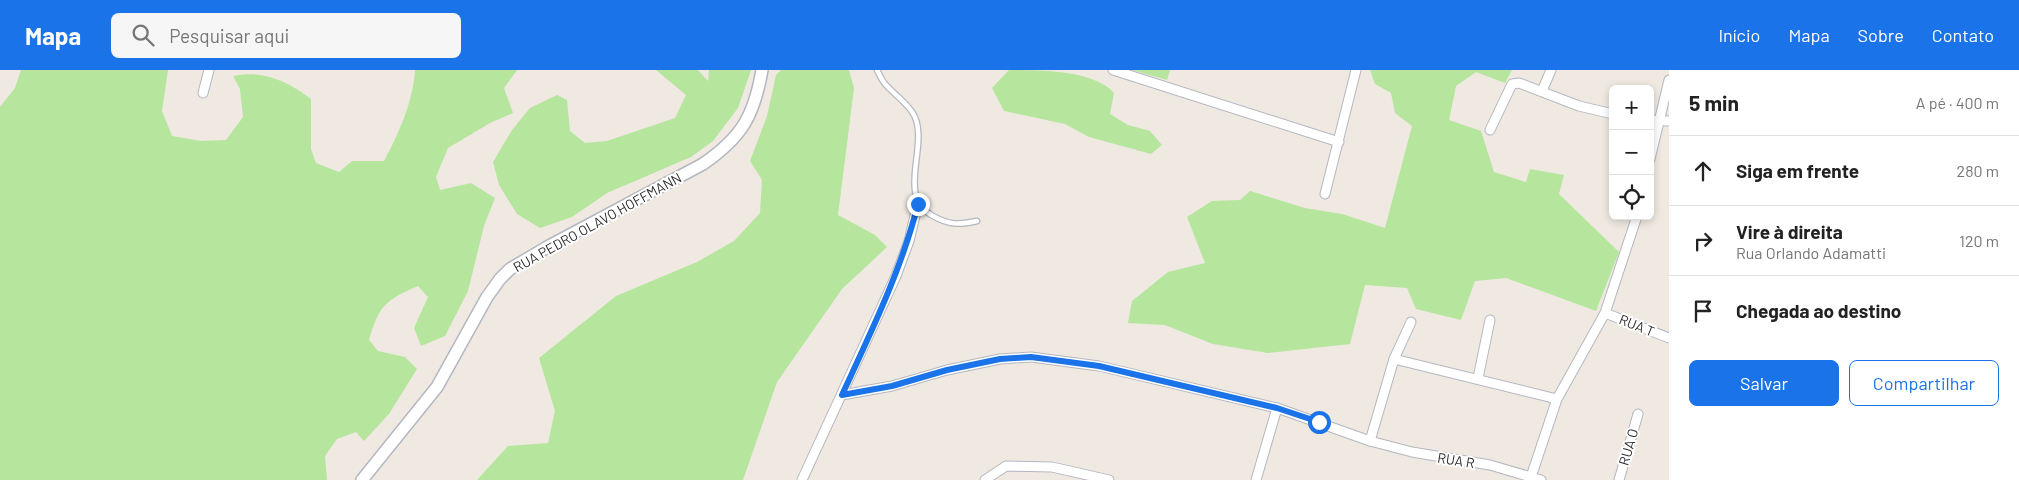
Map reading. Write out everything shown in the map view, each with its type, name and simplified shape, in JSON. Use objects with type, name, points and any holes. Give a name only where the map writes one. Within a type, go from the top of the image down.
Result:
[{"type":"street","points":[[203,94],[209,70]]},
{"type":"street","name":"RUA PEDRO OLAVO HOFFMANN","points":[[362,480],[437,387],[470,325],[500,279],[528,257],[703,164],[727,147],[737,136],[755,104],[762,70]]},
{"type":"street","points":[[1114,70],[1339,142]]},
{"type":"street","points":[[1325,194],[1356,70]]},
{"type":"street","points":[[1542,91],[1551,70]]},
{"type":"street","points":[[1669,80],[1654,121],[1669,121]]},
{"type":"street","points":[[1490,130],[1512,84],[1519,83],[1579,106],[1609,113]]},
{"type":"street","points":[[802,480],[896,276],[909,241],[918,204]]},
{"type":"street","points":[[1531,477],[1557,399],[1605,312],[1636,220]]},
{"type":"street","name":"RUA T","points":[[1605,312],[1669,338]]},
{"type":"street","points":[[1478,378],[1490,320]]},
{"type":"street","points":[[1370,441],[1394,359],[1410,322]]},
{"type":"street","name":"RUA R","points":[[842,395],[892,386],[947,370],[1000,359],[1031,357],[1099,366],[1277,408],[1370,441],[1412,452],[1490,465],[1541,480]]},
{"type":"street","points":[[1394,359],[1478,378],[1557,399]]},
{"type":"street","points":[[1256,480],[1277,408]]},
{"type":"street","name":"RUA O","points":[[1619,480],[1638,414]]},
{"type":"street","points":[[985,480],[1006,466],[1052,467],[1109,480]]},
{"type":"lane","points":[[877,70],[885,84],[914,115],[918,129],[914,183],[918,204],[928,213],[949,224],[956,226],[977,221]]},
{"type":"green space","points":[[21,70],[168,70],[162,111],[172,136],[201,141],[226,140],[243,117],[240,89],[233,76],[255,75],[275,78],[311,99],[311,149],[316,163],[339,172],[352,161],[384,161],[404,117],[414,82],[415,70],[517,70],[504,88],[513,113],[490,123],[448,148],[436,177],[440,190],[471,183],[495,198],[484,226],[468,291],[445,336],[421,346],[414,328],[428,297],[418,286],[391,300],[380,312],[369,340],[378,351],[405,357],[417,369],[389,414],[364,441],[356,432],[337,439],[325,456],[327,480],[0,480],[0,107],[15,88]]},
{"type":"green space","points":[[656,70],[698,70],[708,81],[709,70],[751,70],[738,108],[713,141],[691,157],[607,193],[572,217],[540,228],[517,214],[499,185],[493,162],[512,130],[530,108],[557,95],[567,100],[570,131],[585,143],[607,141],[675,118],[686,95]]},
{"type":"green space","points":[[781,70],[849,70],[854,88],[838,215],[875,235],[887,247],[842,289],[777,382],[743,480],[477,480],[508,446],[548,443],[555,411],[539,358],[616,296],[697,262],[734,241],[760,213],[762,180],[750,161],[767,116],[776,75]]},
{"type":"green space","points":[[1009,70],[1066,73],[1094,80],[1105,85],[1114,93],[1110,114],[1128,125],[1150,131],[1162,145],[1151,154],[1089,137],[1065,124],[1004,111],[992,88]]},
{"type":"green space","points":[[1132,70],[1170,70],[1167,80]]},
{"type":"green space","points":[[1370,70],[1512,70],[1505,83],[1476,72],[1456,86],[1449,120],[1481,131],[1494,172],[1526,182],[1530,169],[1564,175],[1559,194],[1619,252],[1596,311],[1506,278],[1475,281],[1461,320],[1416,309],[1407,288],[1365,285],[1350,344],[1268,353],[1213,344],[1165,325],[1128,323],[1132,301],[1168,272],[1205,263],[1187,217],[1212,201],[1240,200],[1250,191],[1305,208],[1342,214],[1385,228],[1412,126],[1395,113],[1391,93],[1375,84]]},
{"type":"route","points":[[918,204],[909,241],[896,276],[842,395],[892,386],[947,370],[1000,359],[1031,357],[1099,366],[1277,408],[1319,422]]}]
